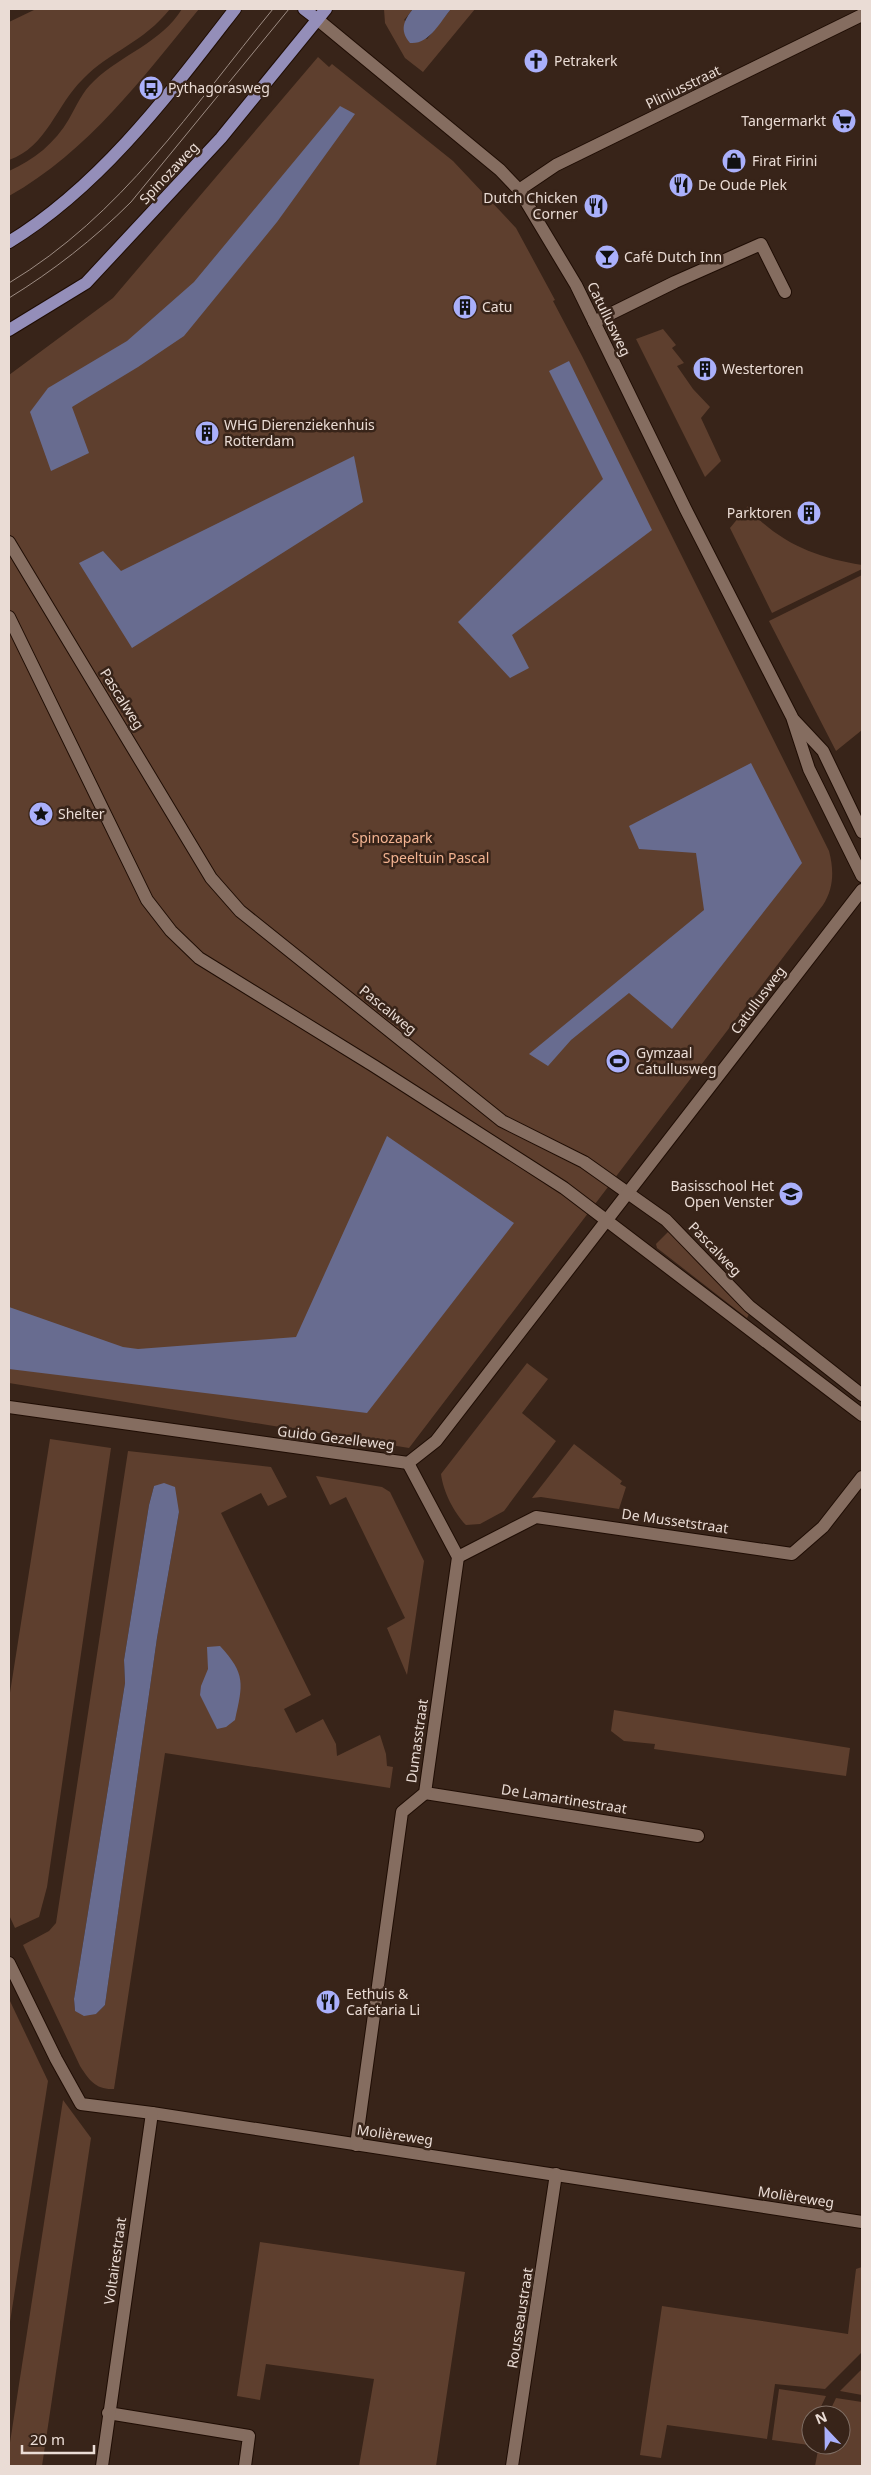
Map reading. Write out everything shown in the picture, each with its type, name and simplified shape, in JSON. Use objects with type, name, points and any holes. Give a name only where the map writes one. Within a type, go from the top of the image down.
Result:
[{"type":"main road","points":[[9,242],[36,225],[104,166],[163,99],[235,9]]},
{"type":"main road","name":"Catullusweg","points":[[304,9],[318,19]]},
{"type":"main road","name":"Spinozaweg","points":[[9,330],[86,283],[221,138],[326,9]]},
{"type":"street","name":"Pliniusstraat","points":[[519,190],[556,165],[862,15]]},
{"type":"street","name":"Catullusweg","points":[[318,19],[500,170],[519,190],[576,285],[685,508],[792,717],[809,769],[862,876]]},
{"type":"street","points":[[594,322],[675,282],[761,244],[784,292]]},
{"type":"street","name":"Pascalweg","points":[[9,542],[211,878],[240,911],[502,1121],[584,1162],[630,1192],[666,1220],[749,1306],[862,1395]]},
{"type":"street","points":[[9,617],[147,900],[171,931],[199,958],[374,1066],[556,1182],[862,1414]]},
{"type":"street","name":"Catullusweg","points":[[792,717],[823,751],[862,832]]},
{"type":"street","name":"Catullusweg","points":[[630,1192],[862,890]]},
{"type":"street","name":"Guido Gezelleweg","points":[[9,1407],[408,1463],[436,1440],[630,1192]]},
{"type":"street","points":[[408,1463],[458,1557]]},
{"type":"street","name":"De Mussetstraat","points":[[458,1557],[536,1517],[792,1554],[823,1527],[862,1477]]},
{"type":"street","name":"Dumasstraat","points":[[356,2144],[402,1812],[425,1793],[458,1557]]},
{"type":"street","name":"De Lamartinestraat","points":[[425,1793],[698,1836]]},
{"type":"street","name":"Molièreweg","points":[[9,1963],[56,2059],[81,2104],[556,2174],[862,2222]]},
{"type":"street","name":"Voltairestraat","points":[[102,2466],[152,2113]]},
{"type":"street","name":"Rousseaustraat","points":[[512,2466],[556,2174]]},
{"type":"street","points":[[108,2413],[249,2436],[245,2466]]},
{"type":"green space","points":[[36,9],[170,9],[160,21],[138,39],[93,69],[74,89],[33,146],[9,160],[9,22]]},
{"type":"green space","points":[[182,9],[199,9],[113,111],[64,158],[38,178],[9,196],[9,171],[27,162],[43,150],[63,128],[90,85],[117,63],[163,31]]},
{"type":"green space","points":[[384,9],[413,9],[404,20],[427,39],[451,9],[475,9],[423,72],[405,58],[385,23]]},
{"type":"green space","name":"Spinozapark","points":[[318,57],[329,67],[332,64],[453,161],[516,228],[555,300],[553,301],[829,851],[832,865],[831,885],[823,905],[409,1448],[9,1383],[9,375],[113,298]]},
{"type":"green space","points":[[663,329],[676,345],[672,348],[684,363],[677,366],[693,389],[710,407],[701,418],[721,461],[705,477],[636,339]]},
{"type":"green space","points":[[748,506],[757,510],[755,516],[792,543],[832,559],[862,565],[862,569],[772,613],[730,528]]},
{"type":"green space","points":[[862,575],[862,730],[836,751],[769,621]]},
{"type":"green space","points":[[670,1230],[749,1314],[747,1318],[657,1248],[656,1244]]},
{"type":"green space","points":[[527,1363],[548,1379],[522,1413],[556,1441],[504,1511],[480,1524],[466,1525],[450,1501],[441,1474]]},
{"type":"green space","points":[[50,1439],[111,1448],[47,1887],[39,1917],[15,1928],[9,1915],[9,1699]]},
{"type":"green space","points":[[574,1444],[622,1481],[620,1484],[626,1487],[619,1509],[541,1497],[532,1498]]},
{"type":"green space","points":[[128,1451],[271,1467],[287,1497],[268,1506],[261,1493],[221,1513],[311,1695],[284,1709],[296,1733],[323,1719],[336,1744],[337,1756],[380,1735],[386,1754],[387,1766],[393,1767],[390,1788],[165,1753],[114,2089],[98,2086],[80,2066],[23,1945],[49,1931],[56,1923]],"holes":[[[154,1486],[179,1512],[157,1638],[105,2005],[96,2014],[75,2011],[74,1999],[125,1683],[124,1660],[149,1505]]]},
{"type":"green space","points":[[316,1476],[382,1487],[390,1492],[424,1561],[407,1675],[387,1628],[405,1618],[346,1497],[330,1505]]},
{"type":"green space","points":[[614,1710],[850,1748],[846,1776],[654,1749],[655,1744],[624,1741],[611,1731]]},
{"type":"green space","points":[[9,1999],[48,2081],[9,2328]]},
{"type":"green space","points":[[63,2100],[91,2138],[42,2466],[9,2466],[9,2449]]},
{"type":"green space","points":[[260,2242],[465,2272],[436,2466],[359,2466],[374,2379],[266,2364],[260,2400],[237,2396]]},
{"type":"green space","points":[[862,2267],[862,2352],[825,2389],[775,2384],[767,2439],[667,2425],[661,2458],[640,2455],[662,2306],[848,2334],[856,2269]]},
{"type":"green space","points":[[862,2369],[862,2395],[840,2391]]},
{"type":"green space","points":[[779,2389],[826,2396],[822,2405],[801,2405],[801,2444],[772,2440]]},
{"type":"green space","points":[[836,2398],[862,2402],[862,2466],[815,2466],[817,2455],[851,2455],[851,2405],[833,2405]]},
{"type":"water","points":[[413,9],[451,9],[428,37],[417,43],[410,43],[405,34],[404,25]]},
{"type":"water","points":[[340,106],[355,114],[277,222],[184,336],[138,367],[72,407],[89,453],[51,471],[30,412],[48,388],[127,341],[194,282]]},
{"type":"water","points":[[569,361],[652,530],[512,635],[529,668],[510,678],[458,622],[603,479],[549,371]]},
{"type":"water","points":[[354,456],[363,502],[132,648],[79,563],[103,551],[121,571]]},
{"type":"water","points":[[751,763],[802,863],[672,1029],[629,993],[571,1040],[548,1066],[529,1054],[704,910],[696,853],[639,849],[629,826]]},
{"type":"water","points":[[387,1136],[514,1223],[367,1413],[9,1369],[9,1307],[123,1347],[138,1349],[296,1337]]},
{"type":"water","points":[[164,1483],[175,1487],[179,1512],[157,1638],[105,2005],[96,2014],[84,2016],[75,2011],[74,1999],[125,1683],[124,1660],[149,1505],[154,1486]]},
{"type":"water","points":[[220,1646],[238,1672],[241,1688],[235,1720],[226,1727],[217,1729],[200,1695],[201,1686],[208,1669],[207,1647]]},
{"type":"tram line","points":[[9,283],[49,256],[86,226],[121,193],[183,122],[273,9]]},
{"type":"tram line","points":[[9,298],[73,254],[131,202],[289,9]]},
{"type":"place","name":"Petrakerk","points":[[536,61]]},
{"type":"place","name":"Pythagorasweg","points":[[151,88]]},
{"type":"place","name":"Tangermarkt","points":[[844,121]]},
{"type":"place","name":"Firat Firini","points":[[734,161]]},
{"type":"place","name":"De Oude Plek","points":[[681,185]]},
{"type":"place","name":"Dutch Chicken Corner","points":[[596,206]]},
{"type":"place","name":"Café Dutch Inn","points":[[607,257]]},
{"type":"place","name":"Catu","points":[[465,307]]},
{"type":"place","name":"Westertoren","points":[[705,369]]},
{"type":"place","name":"WHG Dierenziekenhuis Rotterdam","points":[[207,433]]},
{"type":"place","name":"Parktoren","points":[[809,513]]},
{"type":"place","name":"Shelter","points":[[41,814]]},
{"type":"place","name":"Gymzaal Catullusweg","points":[[618,1061]]},
{"type":"place","name":"Basisschool Het Open Venster","points":[[791,1194]]},
{"type":"place","name":"Eethuis & Cafetaria Li","points":[[328,2002]]},
{"type":"park label","name":"Speeltuin Pascal","points":[[436,858]]}]
